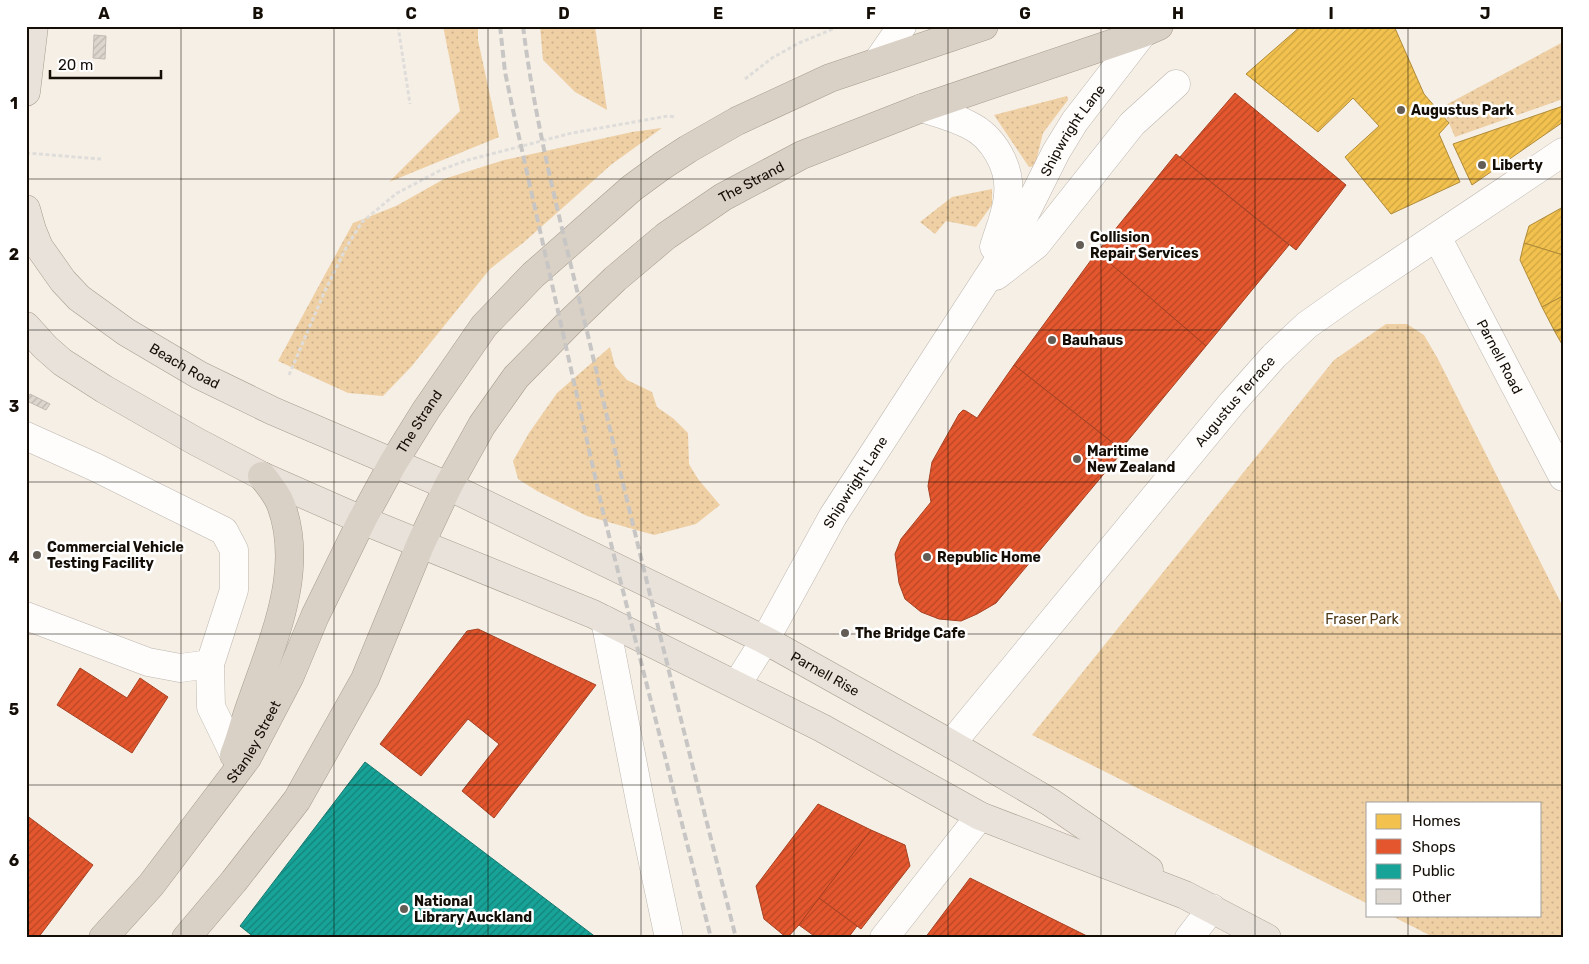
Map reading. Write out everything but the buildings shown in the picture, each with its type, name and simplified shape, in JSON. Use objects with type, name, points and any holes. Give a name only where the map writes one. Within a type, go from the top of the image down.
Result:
[{"type":"highway","name":"The Strand","points":[[362,520],[393,463],[426,410],[484,326],[533,275],[632,188],[662,166],[737,121],[830,78],[984,26]]},
{"type":"highway","name":"The Strand","points":[[421,543],[448,486],[482,425],[516,377],[609,285],[666,236],[723,197],[802,155],[922,108],[1151,30]]},
{"type":"highway","points":[[190,836],[234,754],[283,610],[290,561],[290,544],[281,504],[262,476]]},
{"type":"highway","name":"Stanley Street","points":[[104,938],[151,885],[248,758],[290,676],[315,616],[362,520]]},
{"type":"highway","points":[[186,938],[298,800],[365,679],[421,543]]},
{"type":"main road","points":[[26,92],[34,26]]},
{"type":"main road","name":"Beach Road","points":[[26,210],[40,247],[55,269],[79,298],[126,332],[199,375],[273,411],[448,486]]},
{"type":"main road","points":[[26,326],[62,362],[104,390],[262,476],[362,520]]},
{"type":"main road","name":"Parnell Rise","points":[[448,486],[765,640],[951,744],[1050,802],[1186,895]]},
{"type":"main road","name":"Parnell Rise","points":[[362,520],[604,620],[737,684],[822,728],[980,816],[1186,895],[1267,938]]},
{"type":"street","points":[[877,62],[902,26]]},
{"type":"street","name":"Shipwright Lane","points":[[737,684],[765,640],[833,516],[980,286],[1012,240],[1056,152],[1074,121],[1151,30]]},
{"type":"street","points":[[980,286],[1010,267],[1036,245],[1132,124],[1176,84]]},
{"type":"street","name":"Shipwright Lane","points":[[922,108],[951,117],[971,126],[993,145],[1007,175],[1009,194],[998,234],[980,286]]},
{"type":"street","name":"Augustus Terrace","points":[[951,744],[1232,403],[1274,356],[1314,320],[1563,152]]},
{"type":"street","name":"Parnell Road","points":[[1436,237],[1563,477]]},
{"type":"street","points":[[26,436],[96,467],[224,531],[234,550],[234,590],[210,664],[211,707],[234,754]]},
{"type":"street","points":[[26,616],[148,662],[180,668],[210,664]]},
{"type":"street","points":[[604,620],[670,938]]},
{"type":"street","points":[[884,938],[980,816]]},
{"type":"street","points":[[1189,938],[1212,908]]},
{"type":"path","points":[[398,26],[410,104]]},
{"type":"path","points":[[741,82],[772,58],[799,42],[840,26]]},
{"type":"path","points":[[289,375],[324,293],[347,246],[362,222],[396,194],[443,169],[478,157],[572,133],[668,116],[683,117]]},
{"type":"path","points":[[26,153],[101,159]]},
{"type":"green space","points":[[443,26],[478,26],[478,40],[499,137],[389,182],[460,111]]},
{"type":"green space","points":[[540,26],[595,26],[607,110],[575,92],[543,60]]},
{"type":"green space","points":[[1563,42],[1563,99],[1455,137],[1442,107]]},
{"type":"green space","points":[[1067,96],[1068,100],[1043,133],[1035,166],[1029,167],[994,115]]},
{"type":"green space","points":[[662,128],[612,164],[523,243],[490,269],[411,367],[383,396],[348,393],[278,361],[353,223],[396,206],[444,179],[504,160],[632,132]]},
{"type":"green space","points":[[992,189],[992,205],[976,227],[946,221],[935,234],[920,222],[952,197]]},
{"type":"green space","name":"Fraser Park","points":[[1386,324],[1407,324],[1424,335],[1438,359],[1563,607],[1563,938],[1435,938],[1392,916],[1542,916],[1542,802],[1366,802],[1366,903],[1032,735],[1334,360]]},
{"type":"green space","points":[[610,347],[615,366],[627,380],[652,392],[657,407],[674,419],[688,433],[689,464],[698,479],[720,505],[696,524],[654,535],[587,516],[537,491],[518,479],[513,461],[529,433],[557,393]]},
{"type":"railway","points":[[500,26],[505,72],[513,110],[603,512],[711,938]]},
{"type":"railway","points":[[523,26],[535,106],[561,225],[643,567],[736,938]]},
{"type":"place","name":"Augustus Park","points":[[1401,110]]},
{"type":"place","name":"Liberty","points":[[1482,165]]},
{"type":"place","name":"Collision Repair Services","points":[[1080,245]]},
{"type":"place","name":"Bauhaus","points":[[1052,340]]},
{"type":"place","name":"Maritime New Zealand","points":[[1077,459]]},
{"type":"place","name":"Commercial Vehicle Testing Facility","points":[[37,555]]},
{"type":"place","name":"Republic Home","points":[[927,557]]},
{"type":"place","name":"The Bridge Cafe","points":[[845,633]]},
{"type":"place","name":"National Library Auckland","points":[[404,909]]}]
